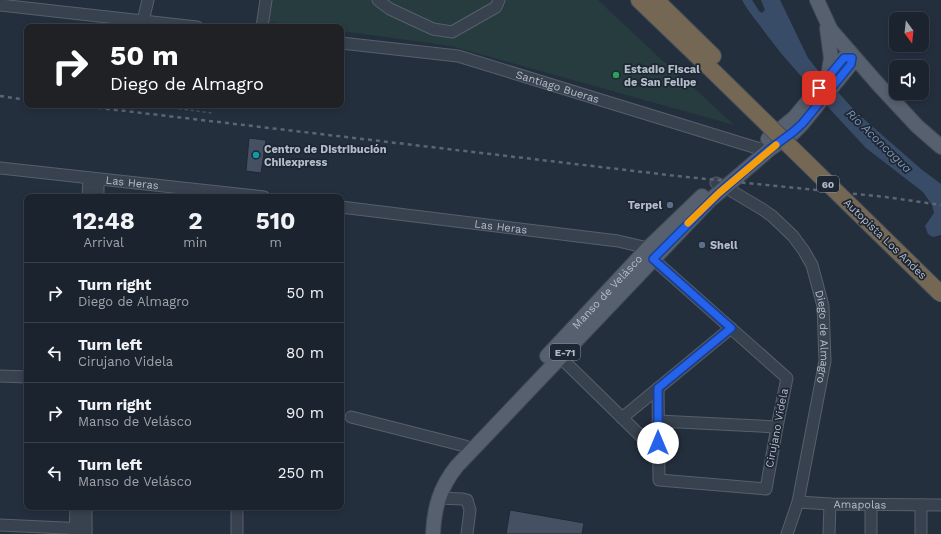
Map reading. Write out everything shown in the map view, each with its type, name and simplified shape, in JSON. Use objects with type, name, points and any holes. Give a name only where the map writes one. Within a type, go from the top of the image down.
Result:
[{"type":"highway","name":"Autopista Los Andes","points":[[639,0],[720,70],[941,278]]},
{"type":"highway","name":"Autopista Los Andes","points":[[656,0],[720,70],[941,294]]},
{"type":"main road","points":[[817,0],[828,25],[851,59],[877,83],[917,126],[941,146]]},
{"type":"main road","points":[[828,25],[834,78]]},
{"type":"main road","name":"Manso de Velásco","points":[[424,534],[426,509],[432,488],[442,472],[465,446],[721,185],[798,121],[851,59]]},
{"type":"main road","name":"Manso de Velásco","points":[[433,534],[434,514],[438,498],[446,481],[457,466],[560,357],[653,254]]},
{"type":"street","points":[[144,21],[148,0]]},
{"type":"street","points":[[262,24],[266,0]]},
{"type":"street","points":[[378,0],[390,9],[433,29],[452,32],[496,7],[500,0]]},
{"type":"street","points":[[0,6],[170,24]]},
{"type":"street","name":"Santiago Bueras","points":[[344,43],[458,56],[764,148]]},
{"type":"street","name":"Las Heras","points":[[0,168],[230,194]]},
{"type":"street","points":[[89,194],[94,179]]},
{"type":"street","points":[[94,179],[97,194]]},
{"type":"street","name":"Diego de Almagro","points":[[721,185],[772,216],[793,236],[812,265],[823,306],[825,361],[798,502],[787,534]]},
{"type":"street","name":"Las Heras","points":[[344,207],[618,242],[653,254]]},
{"type":"street","name":"Cirujano Videla","points":[[653,254],[731,328],[787,378],[766,489],[659,480],[658,453]]},
{"type":"street","points":[[622,418],[731,328]]},
{"type":"street","points":[[560,357],[658,453]]},
{"type":"street","points":[[0,376],[24,377]]},
{"type":"street","points":[[658,388],[658,453]]},
{"type":"street","points":[[351,417],[465,446]]},
{"type":"street","points":[[658,421],[777,427]]},
{"type":"street","points":[[438,498],[467,500],[470,510],[467,534]]},
{"type":"street","name":"Amapolas","points":[[798,502],[871,505],[941,505]]},
{"type":"street","points":[[829,534],[830,504]]},
{"type":"street","points":[[870,534],[871,505]]},
{"type":"street","points":[[921,505],[921,534]]},
{"type":"street","points":[[76,510],[80,532]]},
{"type":"street","points":[[80,532],[85,510]]},
{"type":"street","points":[[236,534],[237,510]]},
{"type":"street","points":[[0,525],[80,532]]},
{"type":"path","points":[[172,108],[212,113]]},
{"type":"green space","name":"Estadio Fiscal de San Felipe","points":[[264,0],[598,0],[734,125],[451,46],[344,31],[344,24],[286,24],[263,21]]},
{"type":"water","name":"Río Aconcagua","points":[[742,0],[752,0],[762,13],[765,10],[761,0],[780,0],[808,58],[816,68],[857,113],[921,169],[941,184],[941,235],[933,237],[928,234],[925,226],[934,213],[932,205],[923,192],[866,148],[780,52]]},
{"type":"building","name":"Centro de Distribución Chilexpress","points":[[249,138],[266,140],[261,173],[246,171]]},
{"type":"building","points":[[510,510],[584,523],[582,534],[506,534]]},
{"type":"railway","points":[[0,96],[24,100]]},
{"type":"railway","points":[[99,108],[677,176],[886,197],[941,205]]},
{"type":"slow traffic","points":[[688,223],[709,201],[776,145]]},
{"type":"place","name":"Estadio Fiscal de San Felipe","points":[[616,75]]},
{"type":"place","name":"Centro de Distribución Chilexpress","points":[[256,155]]},
{"type":"place","name":"Terpel","points":[[670,205]]},
{"type":"place","name":"Shell","points":[[702,245]]},
{"type":"route","points":[[658,443],[658,388],[731,328],[653,259],[709,201],[802,124],[851,64],[852,58],[844,58],[819,88]]}]
